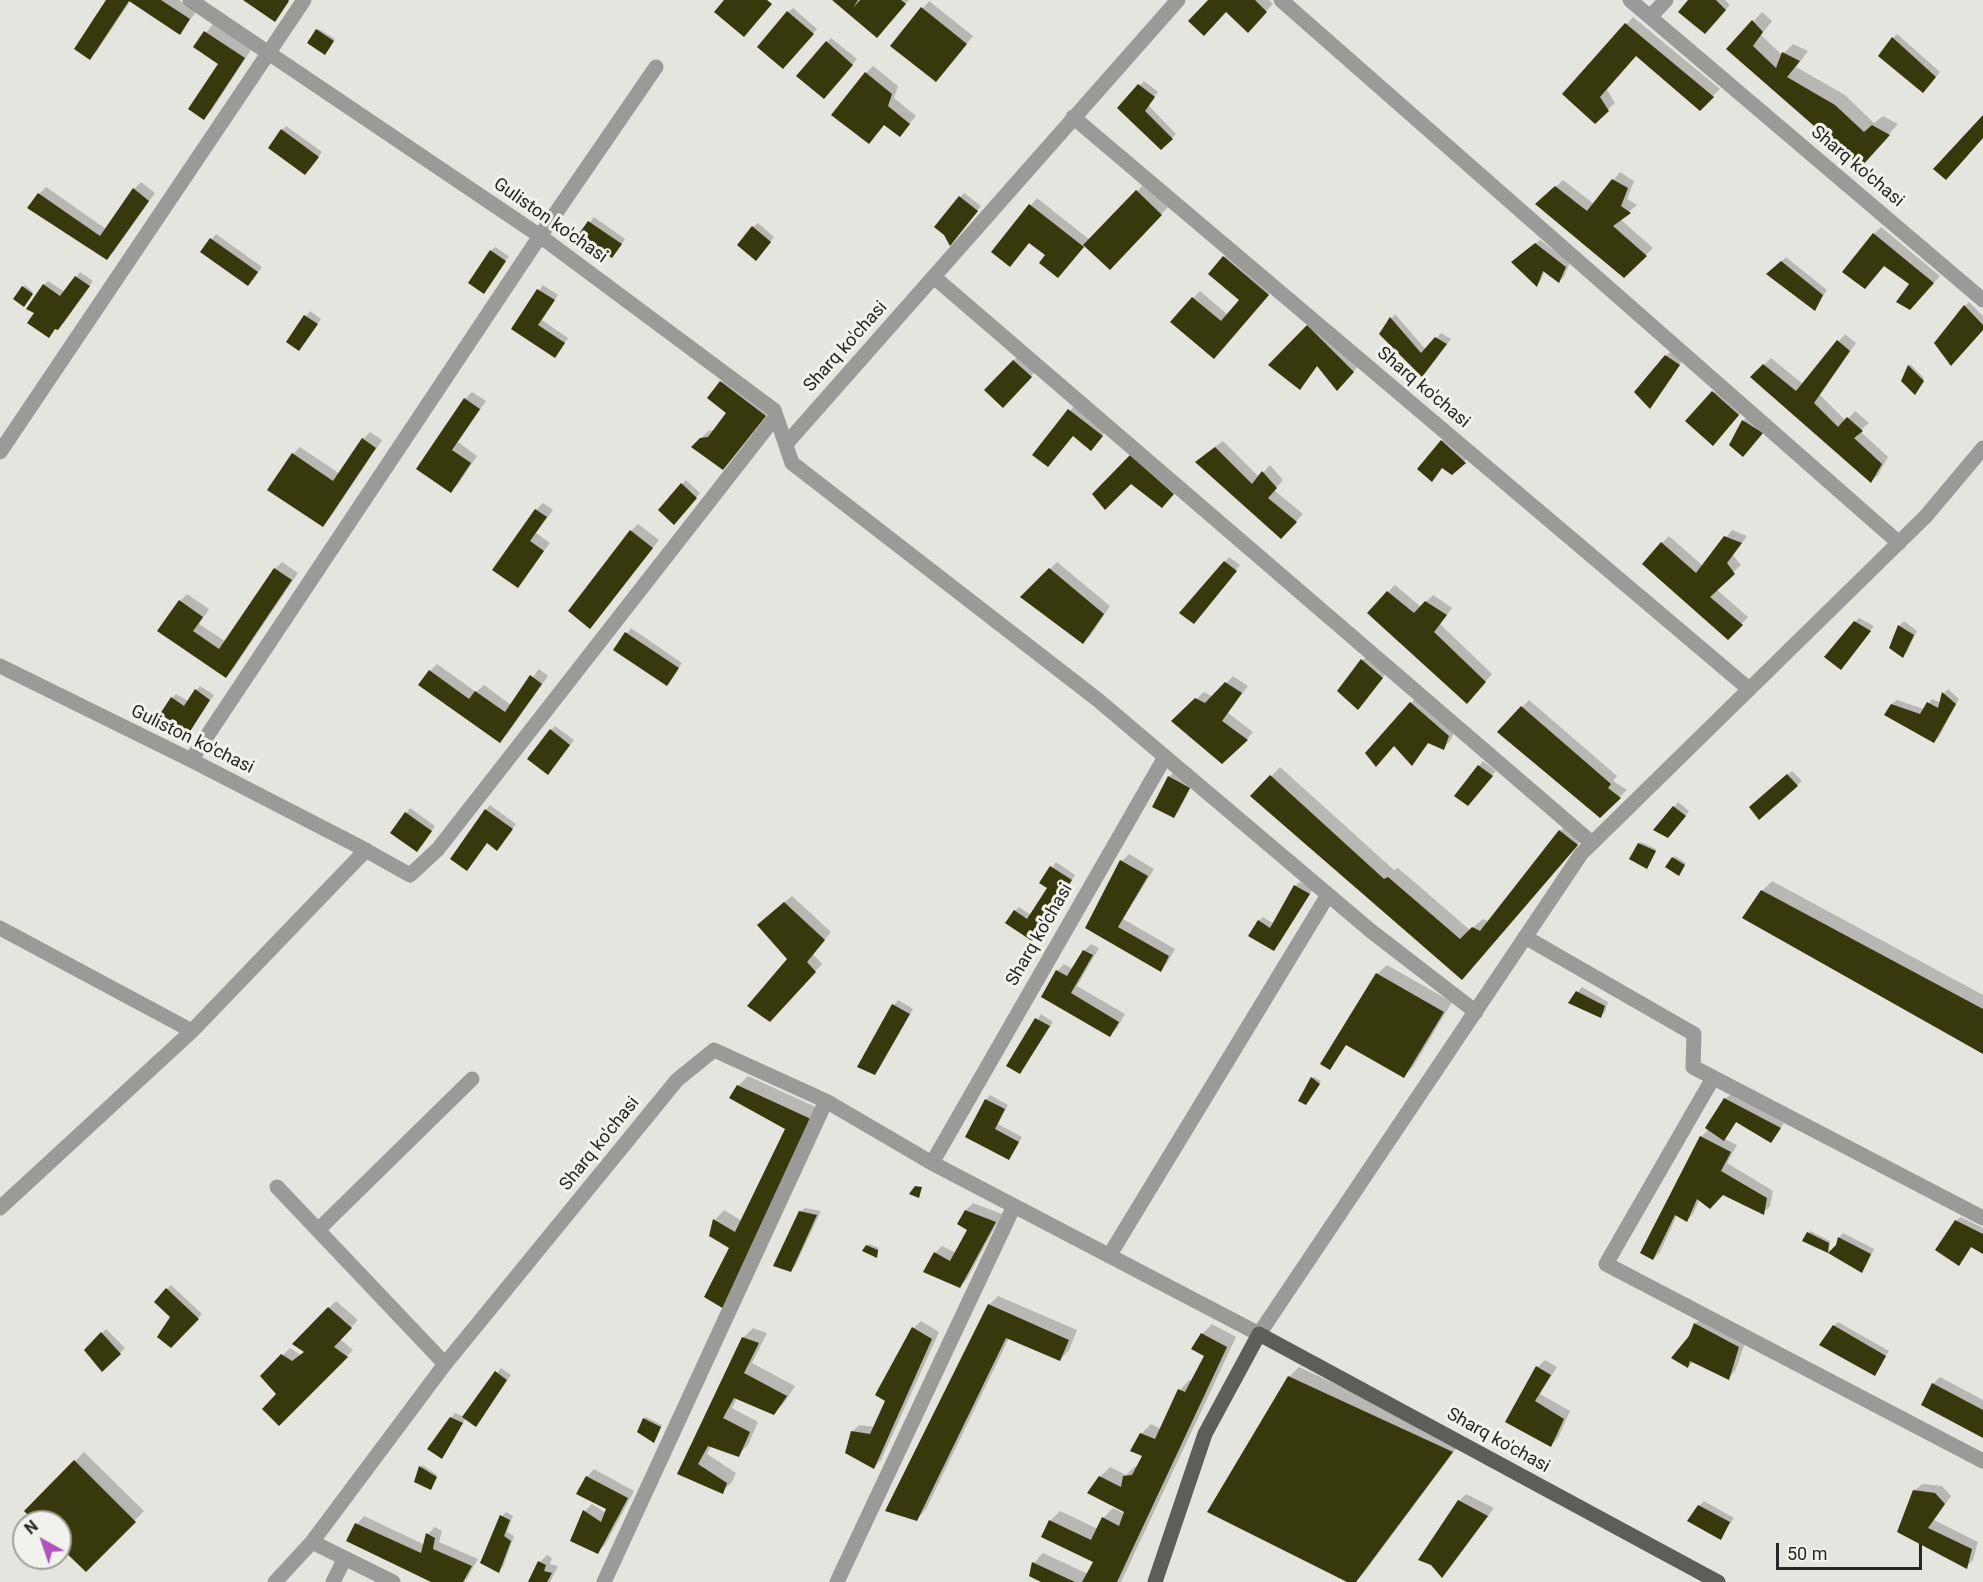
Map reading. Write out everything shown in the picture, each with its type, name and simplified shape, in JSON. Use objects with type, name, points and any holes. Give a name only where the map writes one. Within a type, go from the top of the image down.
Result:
[{"type":"main road","points":[[1155,1582],[1205,1434],[1259,1334]]},
{"type":"main road","name":"Sharq ko'chasi","points":[[1259,1334],[1718,1582]]},
{"type":"street","name":"Guliston ko'chasi","points":[[190,0],[540,236],[774,410],[792,462],[1098,700],[1371,931],[1476,1012]]},
{"type":"street","points":[[0,452],[304,0]]},
{"type":"street","name":"Sharq ko'chasi","points":[[786,444],[1178,0]]},
{"type":"street","points":[[1281,0],[1899,543]]},
{"type":"street","name":"Sharq ko'chasi","points":[[1630,0],[1983,300]]},
{"type":"street","points":[[1650,17],[1666,0]]},
{"type":"street","points":[[192,760],[540,236],[656,67]]},
{"type":"street","name":"Sharq ko'chasi","points":[[1073,117],[1749,689]]},
{"type":"street","points":[[934,277],[1592,843]]},
{"type":"street","name":"Guliston ko'chasi","points":[[0,666],[192,760],[410,875],[438,849],[776,416]]},
{"type":"street","points":[[1259,1334],[1581,854],[1926,516],[1983,448]]},
{"type":"street","name":"Sharq ko'chasi","points":[[932,1163],[1165,757]]},
{"type":"street","points":[[0,1208],[192,1031],[366,850]]},
{"type":"street","points":[[1109,1256],[1328,895]]},
{"type":"street","points":[[0,928],[192,1031]]},
{"type":"street","points":[[1526,937],[1694,1034],[1694,1067],[1983,1218]]},
{"type":"street","name":"Sharq ko'chasi","points":[[445,1364],[677,1080],[714,1050],[826,1101],[932,1163],[1259,1334]]},
{"type":"street","points":[[1713,1078],[1606,1264],[1983,1461]]},
{"type":"street","points":[[318,1230],[472,1079]]},
{"type":"street","points":[[604,1582],[826,1101]]},
{"type":"street","points":[[275,1582],[312,1542],[445,1364],[278,1187]]},
{"type":"street","points":[[837,1582],[1014,1206]]},
{"type":"street","points":[[312,1542],[393,1582]]},
{"type":"street","points":[[333,1582],[345,1558]]},
{"type":"building","points":[[106,0],[161,0],[190,19],[180,35],[129,1],[90,60],[74,49]]},
{"type":"building","points":[[243,0],[288,0],[289,1],[275,22]]},
{"type":"building","points":[[724,0],[767,0],[772,4],[744,37],[714,12]]},
{"type":"building","points":[[832,0],[858,0],[853,8],[860,0],[901,0],[906,4],[877,38]]},
{"type":"building","points":[[1208,0],[1255,0],[1267,12],[1248,33],[1226,12],[1204,36],[1188,21]]},
{"type":"building","points":[[1688,0],[1716,0],[1726,10],[1705,34],[1678,12]]},
{"type":"building","points":[[921,7],[967,44],[936,82],[890,46]]},
{"type":"building","points":[[787,11],[814,34],[783,69],[757,47]]},
{"type":"building","points":[[1752,20],[1763,32],[1753,46],[1776,68],[1782,52],[1800,61],[1787,77],[1835,105],[1864,132],[1872,125],[1890,135],[1861,167],[1726,49]]},
{"type":"building","points":[[1625,23],[1714,97],[1700,111],[1636,56],[1600,97],[1609,111],[1595,124],[1562,94]]},
{"type":"building","points":[[316,29],[334,41],[325,55],[307,43]]},
{"type":"building","points":[[204,31],[245,58],[204,120],[188,109],[218,64],[193,47]]},
{"type":"building","points":[[1892,37],[1936,77],[1923,93],[1878,56]]},
{"type":"building","points":[[826,41],[853,65],[824,99],[796,76]]},
{"type":"building","points":[[865,72],[892,94],[888,106],[910,124],[900,137],[884,125],[869,144],[831,115]]},
{"type":"building","points":[[1138,84],[1155,97],[1145,111],[1173,139],[1161,150],[1117,108]]},
{"type":"building","points":[[1983,115],[1983,138],[1946,180],[1933,169]]},
{"type":"building","points":[[281,129],[319,157],[305,175],[268,148]]},
{"type":"building","points":[[1612,179],[1628,188],[1621,206],[1631,213],[1613,226],[1647,256],[1624,278],[1535,204],[1555,186],[1587,211]]},
{"type":"building","points":[[133,188],[149,201],[107,260],[27,208],[38,193],[100,236]]},
{"type":"building","points":[[1136,190],[1162,215],[1110,270],[1083,245]]},
{"type":"building","points":[[959,196],[978,211],[950,246],[944,235],[934,227]]},
{"type":"building","points":[[1029,204],[1084,247],[1058,278],[1039,263],[1045,255],[1029,243],[1010,267],[991,252]]},
{"type":"building","points":[[588,221],[622,244],[612,258],[578,235]]},
{"type":"building","points":[[752,226],[771,242],[756,261],[737,245]]},
{"type":"building","points":[[1873,233],[1934,283],[1910,310],[1896,302],[1909,284],[1884,266],[1865,289],[1842,272]]},
{"type":"building","points":[[210,238],[258,272],[248,286],[200,252]]},
{"type":"building","points":[[1535,243],[1566,267],[1559,283],[1543,271],[1537,287],[1511,262]]},
{"type":"building","points":[[490,250],[506,261],[484,294],[468,283]]},
{"type":"building","points":[[1223,256],[1269,295],[1214,359],[1170,322],[1192,297],[1221,321],[1239,300],[1208,274]]},
{"type":"building","points":[[1781,261],[1823,295],[1815,311],[1766,274]]},
{"type":"building","points":[[75,276],[90,286],[58,330],[55,329],[49,338],[27,323],[34,313],[26,309],[43,284],[60,296]]},
{"type":"building","points":[[22,286],[33,294],[24,307],[13,299]]},
{"type":"building","points":[[537,289],[555,300],[538,325],[565,343],[555,358],[511,329]]},
{"type":"building","points":[[1964,305],[1983,325],[1983,330],[1951,366],[1934,343]]},
{"type":"building","points":[[304,315],[318,324],[299,351],[286,342]]},
{"type":"building","points":[[1390,317],[1421,353],[1435,337],[1447,344],[1422,377],[1379,334]]},
{"type":"building","points":[[1307,325],[1354,372],[1337,391],[1317,366],[1300,390],[1268,365]]},
{"type":"building","points":[[1837,340],[1850,351],[1814,403],[1838,427],[1847,417],[1863,431],[1854,438],[1882,464],[1871,483],[1750,377],[1763,364],[1796,391]]},
{"type":"building","points":[[1665,355],[1680,365],[1650,409],[1634,392]]},
{"type":"building","points":[[1013,360],[1032,377],[1003,408],[984,390]]},
{"type":"building","points":[[1908,365],[1924,381],[1915,395],[1901,381]]},
{"type":"building","points":[[720,381],[766,416],[723,470],[691,447],[700,438],[708,437],[726,413],[707,398]]},
{"type":"building","points":[[1712,391],[1739,415],[1713,446],[1685,421]]},
{"type":"building","points":[[464,398],[480,409],[452,450],[471,463],[451,493],[416,469]]},
{"type":"building","points":[[1068,409],[1103,436],[1091,451],[1073,436],[1048,467],[1032,455]]},
{"type":"building","points":[[1742,420],[1763,433],[1743,457],[1729,445]]},
{"type":"building","points":[[362,438],[376,448],[323,527],[267,490],[292,453],[333,481]]},
{"type":"building","points":[[1441,440],[1466,463],[1452,475],[1442,468],[1432,482],[1417,469]]},
{"type":"building","points":[[1215,447],[1252,484],[1262,471],[1277,488],[1268,498],[1297,522],[1281,539],[1195,462]]},
{"type":"building","points":[[1130,455],[1174,494],[1162,508],[1131,484],[1105,510],[1092,494]]},
{"type":"building","points":[[681,483],[697,498],[674,525],[658,510]]},
{"type":"building","points":[[535,509],[547,517],[530,541],[544,551],[518,588],[492,570]]},
{"type":"building","points":[[630,530],[653,548],[590,629],[568,611]]},
{"type":"building","points":[[1724,536],[1742,543],[1727,563],[1735,574],[1710,597],[1743,625],[1728,640],[1642,564],[1661,542],[1696,573]]},
{"type":"building","points":[[1224,561],[1237,571],[1194,624],[1179,613]]},
{"type":"building","points":[[274,568],[292,580],[226,678],[157,631],[179,600],[203,617],[193,631],[219,649]]},
{"type":"building","points":[[1049,568],[1104,614],[1083,644],[1020,597]]},
{"type":"building","points":[[1387,591],[1414,613],[1425,601],[1447,615],[1434,632],[1486,682],[1467,704],[1367,613]]},
{"type":"building","points":[[1854,621],[1871,631],[1841,670],[1824,657]]},
{"type":"building","points":[[1898,625],[1914,635],[1903,658],[1889,648]]},
{"type":"building","points":[[625,632],[679,668],[667,686],[613,650]]},
{"type":"building","points":[[1361,659],[1383,678],[1358,710],[1337,691]]},
{"type":"building","points":[[429,670],[469,699],[475,691],[505,712],[530,675],[542,684],[500,743],[418,685]]},
{"type":"building","points":[[1225,682],[1242,693],[1222,721],[1248,740],[1222,764],[1171,721],[1195,698],[1205,703]]},
{"type":"building","points":[[195,689],[210,700],[189,733],[160,714],[171,697],[184,706]]},
{"type":"building","points":[[1942,692],[1956,704],[1934,743],[1884,715],[1891,704],[1920,714],[1927,702],[1938,708]]},
{"type":"building","points":[[1410,702],[1449,736],[1444,750],[1428,743],[1412,766],[1394,746],[1376,767],[1365,753]]},
{"type":"building","points":[[1521,706],[1611,784],[1608,788],[1621,798],[1600,818],[1497,732]]},
{"type":"building","points":[[550,729],[570,745],[548,775],[527,759]]},
{"type":"building","points":[[1478,765],[1493,776],[1468,806],[1454,796]]},
{"type":"building","points":[[1787,774],[1798,786],[1759,820],[1749,807]]},
{"type":"building","points":[[1270,775],[1384,879],[1388,877],[1460,939],[1472,927],[1480,931],[1559,830],[1578,845],[1462,980],[1250,796]]},
{"type":"building","points":[[1168,776],[1190,788],[1174,818],[1152,807]]},
{"type":"building","points":[[1673,806],[1686,816],[1668,838],[1653,830]]},
{"type":"building","points":[[485,809],[513,829],[497,851],[487,843],[467,871],[450,859]]},
{"type":"building","points":[[405,812],[432,831],[417,852],[390,833]]},
{"type":"building","points":[[1638,843],[1656,851],[1647,869],[1629,859]]},
{"type":"building","points":[[1672,857],[1685,865],[1679,876],[1665,867]]},
{"type":"building","points":[[1120,860],[1148,876],[1118,927],[1169,956],[1161,972],[1085,928]]},
{"type":"building","points":[[1050,866],[1072,880],[1032,941],[1005,923],[1014,910],[1027,919],[1047,888],[1039,883]]},
{"type":"building","points":[[1294,885],[1310,894],[1274,951],[1248,936],[1258,920],[1270,928]]},
{"type":"building","points":[[1761,890],[1983,1009],[1983,1054],[1742,918]]},
{"type":"building","points":[[784,902],[825,940],[807,962],[816,972],[770,1022],[747,1006],[787,959],[757,925]]},
{"type":"building","points":[[1083,950],[1093,955],[1071,993],[1119,1022],[1110,1037],[1041,997],[1056,970],[1067,976]]},
{"type":"building","points":[[1376,973],[1444,1012],[1404,1078],[1346,1045],[1330,1070],[1320,1064]]},
{"type":"building","points":[[1576,991],[1605,1006],[1601,1018],[1568,1003]]},
{"type":"building","points":[[892,1004],[910,1014],[875,1075],[857,1067]]},
{"type":"building","points":[[1035,1018],[1050,1026],[1020,1074],[1006,1066]]},
{"type":"building","points":[[1311,1077],[1320,1084],[1306,1105],[1298,1101]]},
{"type":"building","points":[[737,1085],[811,1119],[724,1309],[704,1297],[729,1248],[709,1236],[713,1219],[735,1232],[785,1129],[729,1098]]},
{"type":"building","points":[[1724,1098],[1781,1128],[1771,1143],[1736,1122],[1724,1141],[1705,1128]]},
{"type":"building","points":[[985,1099],[1005,1109],[995,1129],[1019,1142],[1009,1160],[965,1137]]},
{"type":"building","points":[[1700,1136],[1731,1152],[1721,1171],[1767,1198],[1764,1215],[1723,1195],[1710,1209],[1697,1199],[1687,1222],[1675,1215],[1653,1260],[1640,1253]]},
{"type":"building","points":[[915,1186],[922,1187],[919,1198],[909,1194]]},
{"type":"building","points":[[965,1210],[996,1222],[960,1288],[923,1272],[934,1252],[950,1261],[967,1230],[957,1224]]},
{"type":"building","points":[[799,1211],[817,1215],[791,1272],[773,1266]]},
{"type":"building","points":[[1955,1220],[1983,1234],[1983,1254],[1971,1247],[1959,1266],[1935,1250]]},
{"type":"building","points":[[1807,1232],[1829,1243],[1828,1253],[1802,1241]]},
{"type":"building","points":[[1838,1237],[1871,1254],[1862,1273],[1828,1253],[1836,1245]]},
{"type":"building","points":[[866,1245],[878,1250],[877,1258],[862,1251]]},
{"type":"building","points":[[166,1288],[199,1319],[171,1348],[157,1337],[170,1317],[154,1302]]},
{"type":"building","points":[[988,1304],[1069,1340],[1060,1361],[1006,1338],[917,1521],[885,1511]]},
{"type":"building","points":[[328,1307],[352,1328],[334,1347],[348,1357],[279,1426],[262,1409],[276,1394],[260,1376],[281,1354],[292,1361],[304,1352],[292,1344]]},
{"type":"building","points":[[1694,1323],[1739,1347],[1729,1380],[1690,1361],[1688,1368],[1671,1358],[1689,1336]]},
{"type":"building","points":[[1833,1325],[1886,1356],[1875,1376],[1819,1345]]},
{"type":"building","points":[[912,1327],[932,1339],[874,1469],[845,1453],[851,1431],[870,1434],[885,1401],[875,1395]]},
{"type":"building","points":[[101,1332],[121,1354],[102,1372],[84,1350]]},
{"type":"building","points":[[1201,1333],[1227,1347],[1117,1582],[1082,1582],[1093,1562],[1041,1537],[1049,1520],[1091,1540],[1102,1517],[1119,1526],[1124,1512],[1087,1493],[1099,1476],[1121,1487],[1123,1476],[1132,1475],[1142,1456],[1130,1451],[1140,1433],[1155,1439],[1178,1389],[1185,1392],[1204,1356],[1191,1349]]},
{"type":"building","points":[[742,1337],[759,1343],[744,1373],[787,1396],[774,1415],[734,1398],[723,1418],[750,1432],[739,1457],[708,1446],[698,1464],[727,1483],[723,1494],[677,1474]]},
{"type":"building","points":[[1536,1366],[1551,1375],[1535,1401],[1564,1419],[1551,1447],[1505,1422]]},
{"type":"building","points":[[495,1371],[507,1380],[476,1427],[462,1417]]},
{"type":"building","points":[[1288,1376],[1453,1452],[1356,1582],[1347,1582],[1207,1512]]},
{"type":"building","points":[[1932,1383],[1983,1410],[1983,1438],[1921,1405]]},
{"type":"building","points":[[450,1417],[463,1423],[442,1459],[427,1449]]},
{"type":"building","points":[[643,1418],[661,1427],[654,1443],[637,1432]]},
{"type":"building","points":[[74,1460],[136,1522],[86,1572],[72,1559],[72,1510],[25,1510]]},
{"type":"building","points":[[419,1466],[437,1477],[431,1490],[414,1482]]},
{"type":"building","points":[[586,1476],[628,1498],[598,1554],[570,1541],[583,1510],[601,1522],[606,1509],[576,1494]]},
{"type":"building","points":[[1913,1490],[1935,1493],[1945,1504],[1928,1528],[1972,1549],[1967,1569],[1897,1532]]},
{"type":"building","points":[[1458,1500],[1488,1516],[1442,1578],[1431,1565],[1418,1560]]},
{"type":"building","points":[[1698,1505],[1730,1522],[1721,1540],[1687,1521]]},
{"type":"building","points":[[500,1515],[510,1520],[504,1536],[511,1541],[499,1573],[480,1563]]},
{"type":"building","points":[[355,1523],[421,1553],[426,1533],[435,1538],[433,1549],[472,1566],[463,1582],[431,1582],[346,1541]]},
{"type":"building","points":[[538,1561],[546,1565],[544,1571],[552,1573],[547,1582],[528,1582]]},
{"type":"building","points":[[1032,1562],[1075,1582],[1041,1582],[1029,1576]]}]
